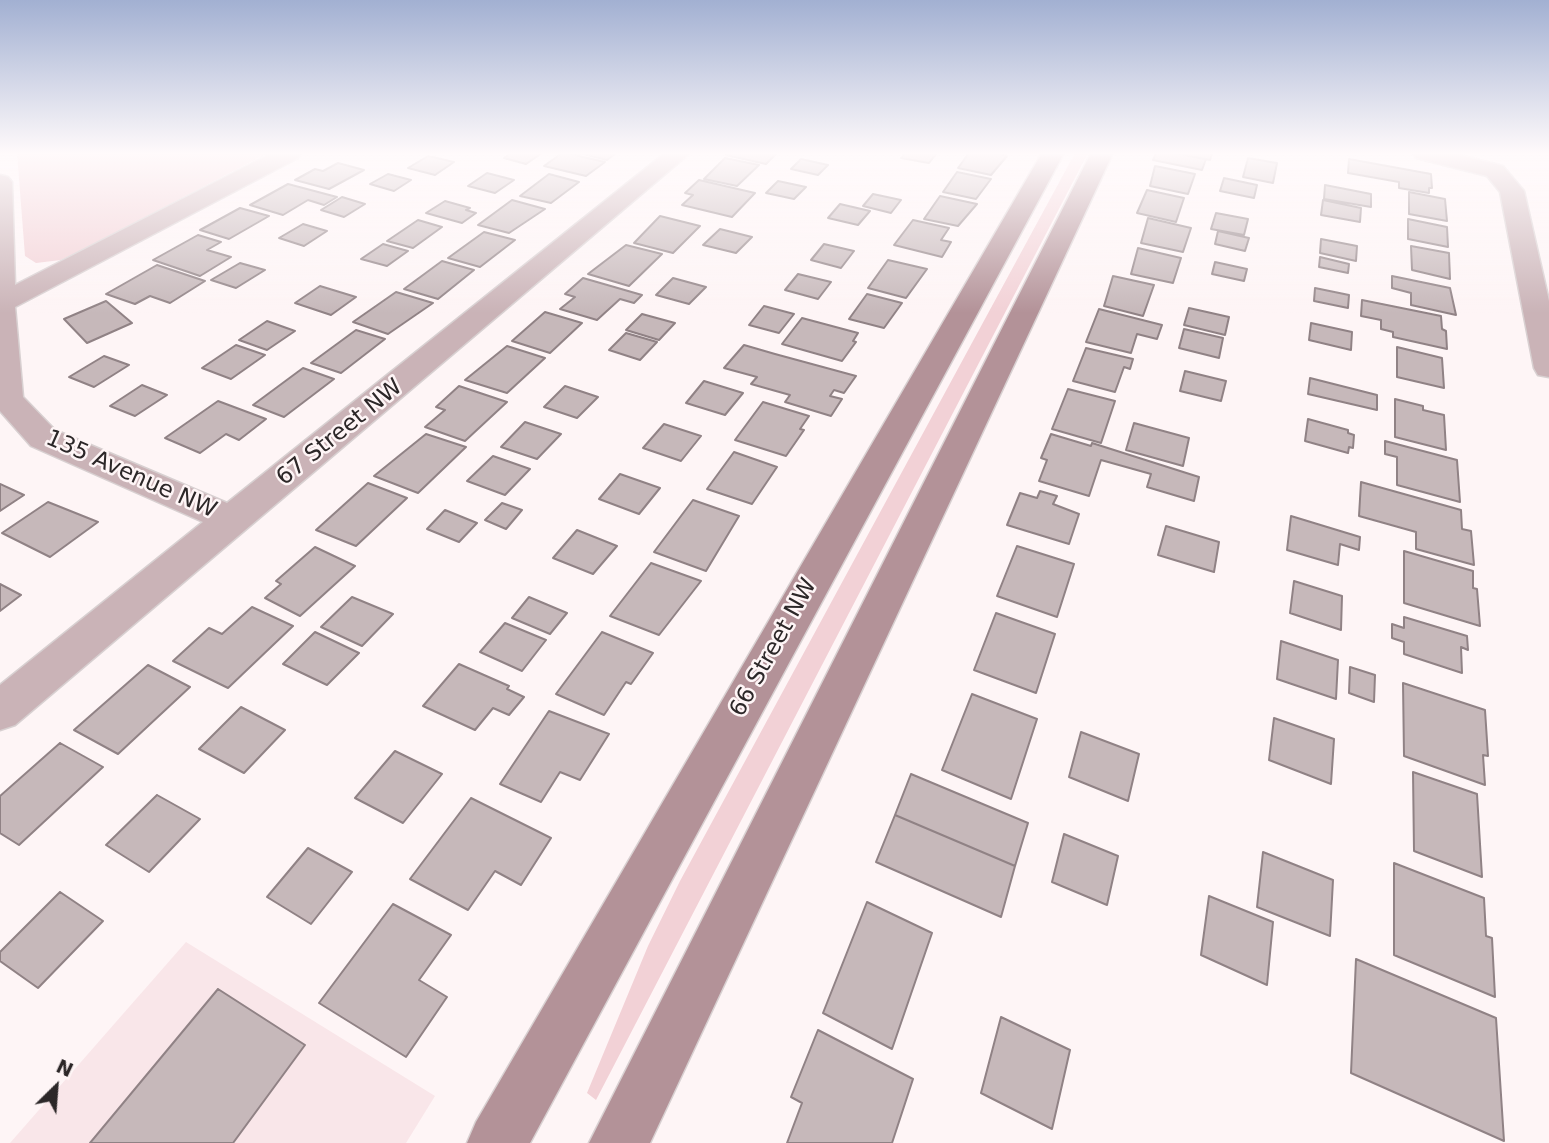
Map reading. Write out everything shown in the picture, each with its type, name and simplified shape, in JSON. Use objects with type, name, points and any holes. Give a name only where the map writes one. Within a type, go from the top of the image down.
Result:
[{"type":"main road","name":"66 Street NW","points":[[497,1143],[1023,206]]},
{"type":"main road","points":[[619,1143],[1076,206]]},
{"type":"street","name":"135 Avenue NW","points":[[0,206],[1,303],[7,399],[43,438],[234,521]]},
{"type":"street","points":[[1,303],[187,206]]},
{"type":"street","name":"67 Street NW","points":[[0,711],[615,206]]},
{"type":"street","points":[[1515,206],[1549,369]]},
{"type":"shaded area","points":[[21,206],[166,206],[61,260],[36,263],[25,256]]},
{"type":"shaded area","points":[[1046,206],[1060,206],[596,1100],[587,1093],[648,946],[680,881]]},
{"type":"shaded area","points":[[186,942],[435,1096],[406,1143],[10,1143]]},
{"type":"building","points":[[254,206],[297,206],[283,215]]},
{"type":"building","points":[[327,206],[361,206],[344,217],[321,210]]},
{"type":"building","points":[[437,206],[464,206],[470,208],[466,210],[476,213],[462,223],[426,213]]},
{"type":"building","points":[[503,206],[545,209],[509,233],[478,225]]},
{"type":"building","points":[[688,206],[742,206],[732,217]]},
{"type":"building","points":[[838,206],[870,211],[858,225],[828,218]]},
{"type":"building","points":[[864,206],[896,206],[891,213]]},
{"type":"building","points":[[933,206],[975,206],[958,226],[924,219]]},
{"type":"building","points":[[1140,206],[1181,206],[1176,222],[1137,213]]},
{"type":"building","points":[[1322,206],[1361,208],[1360,222],[1321,215]]},
{"type":"building","points":[[1409,206],[1446,206],[1447,221],[1409,214]]},
{"type":"building","points":[[240,208],[269,216],[229,239],[200,230]]},
{"type":"building","points":[[1216,213],[1248,219],[1244,235],[1211,229]]},
{"type":"building","points":[[660,216],[700,226],[673,253],[634,243]]},
{"type":"building","points":[[1148,218],[1191,228],[1183,252],[1141,243]]},
{"type":"building","points":[[1408,219],[1447,227],[1448,247],[1408,239]]},
{"type":"building","points":[[418,220],[442,227],[413,248],[387,241]]},
{"type":"building","points":[[913,220],[949,228],[941,240],[951,242],[942,257],[894,245]]},
{"type":"building","points":[[303,224],[327,231],[304,246],[279,238]]},
{"type":"building","points":[[720,229],[752,237],[736,253],[703,245]]},
{"type":"building","points":[[1218,231],[1249,238],[1245,251],[1215,244]]},
{"type":"building","points":[[484,232],[515,240],[480,267],[448,258]]},
{"type":"building","points":[[198,235],[221,242],[207,250],[231,257],[200,276],[153,260]]},
{"type":"building","points":[[1321,239],[1357,246],[1356,261],[1320,253]]},
{"type":"building","points":[[383,244],[408,251],[387,266],[361,259]]},
{"type":"building","points":[[824,244],[854,251],[841,268],[811,260]]},
{"type":"building","points":[[626,245],[662,254],[629,286],[588,274]]},
{"type":"building","points":[[1411,246],[1449,253],[1450,279],[1412,270]]},
{"type":"building","points":[[1138,248],[1181,258],[1173,283],[1131,274]]},
{"type":"building","points":[[1320,257],[1349,264],[1348,273],[1319,267]]},
{"type":"building","points":[[888,260],[927,269],[906,298],[868,288]]},
{"type":"building","points":[[442,261],[474,270],[438,299],[404,289]]},
{"type":"building","points":[[1215,262],[1247,269],[1244,281],[1212,274]]},
{"type":"building","points":[[240,263],[265,270],[236,288],[211,280]]},
{"type":"building","points":[[157,265],[205,281],[170,303],[150,296],[135,304],[106,294]]},
{"type":"building","points":[[798,274],[831,282],[818,299],[785,290]]},
{"type":"building","points":[[1113,276],[1154,285],[1143,316],[1104,306]]},
{"type":"building","points":[[1392,276],[1450,288],[1456,315],[1411,305],[1411,293],[1392,288]]},
{"type":"building","points":[[583,278],[642,295],[634,303],[620,299],[597,320],[560,309],[575,297],[565,294]]},
{"type":"building","points":[[673,278],[706,287],[689,304],[656,295]]},
{"type":"building","points":[[320,286],[356,297],[331,315],[295,303]]},
{"type":"building","points":[[1315,288],[1349,295],[1348,308],[1314,301]]},
{"type":"building","points":[[396,292],[433,303],[388,334],[353,322]]},
{"type":"building","points":[[867,294],[902,303],[884,328],[849,319]]},
{"type":"building","points":[[1362,300],[1441,316],[1442,329],[1446,331],[1447,349],[1393,337],[1393,332],[1381,329],[1381,320],[1361,316]]},
{"type":"building","points":[[106,301],[132,323],[87,343],[64,319]]},
{"type":"building","points":[[764,306],[794,314],[779,333],[749,325]]},
{"type":"building","points":[[1189,308],[1229,317],[1225,335],[1184,325]]},
{"type":"building","points":[[1099,309],[1162,325],[1157,339],[1137,334],[1131,353],[1086,342]]},
{"type":"building","points":[[545,312],[582,323],[550,353],[512,341]]},
{"type":"building","points":[[642,314],[675,323],[659,340],[626,330]]},
{"type":"building","points":[[802,318],[858,333],[853,341],[856,342],[842,361],[782,344]]},
{"type":"building","points":[[267,321],[295,331],[267,350],[239,340]]},
{"type":"building","points":[[1311,323],[1352,332],[1351,350],[1309,340]]},
{"type":"building","points":[[1184,329],[1223,338],[1219,358],[1179,348]]},
{"type":"building","points":[[356,330],[385,339],[341,373],[311,363]]},
{"type":"building","points":[[626,333],[657,342],[640,360],[609,350]]},
{"type":"building","points":[[236,345],[265,355],[231,379],[202,368]]},
{"type":"building","points":[[744,345],[856,376],[844,393],[834,390],[830,396],[842,399],[831,416],[785,402],[790,395],[751,384],[757,377],[724,368]]},
{"type":"building","points":[[507,346],[545,358],[507,393],[465,380]]},
{"type":"building","points":[[1397,347],[1442,358],[1444,388],[1397,377]]},
{"type":"building","points":[[1086,348],[1133,359],[1130,369],[1124,367],[1115,392],[1073,381]]},
{"type":"building","points":[[104,356],[129,365],[94,387],[69,377]]},
{"type":"building","points":[[303,368],[334,379],[284,417],[253,405]]},
{"type":"building","points":[[1185,371],[1226,381],[1221,401],[1180,391]]},
{"type":"building","points":[[1310,378],[1377,395],[1377,410],[1308,394]]},
{"type":"building","points":[[704,381],[743,393],[725,415],[686,403]]},
{"type":"building","points":[[142,385],[167,395],[135,416],[110,406]]},
{"type":"building","points":[[459,386],[507,402],[465,441],[425,427],[445,410],[436,407]]},
{"type":"building","points":[[565,386],[598,397],[577,418],[544,407]]},
{"type":"building","points":[[1068,389],[1115,401],[1101,443],[1052,429]]},
{"type":"building","points":[[1395,399],[1444,415],[1446,450],[1395,437]]},
{"type":"building","points":[[218,401],[266,419],[239,440],[226,434],[200,453],[165,438]]},
{"type":"building","points":[[763,402],[809,416],[800,429],[804,430],[786,456],[735,440]]},
{"type":"building","points":[[1308,419],[1348,430],[1348,433],[1354,435],[1353,448],[1349,447],[1348,453],[1305,441]]},
{"type":"building","points":[[525,422],[561,434],[537,459],[501,447]]},
{"type":"building","points":[[1134,423],[1189,438],[1183,466],[1126,450]]},
{"type":"building","points":[[664,424],[701,436],[681,461],[643,448]]},
{"type":"building","points":[[426,434],[466,447],[418,493],[374,476]]},
{"type":"building","points":[[1051,434],[1091,446],[1092,443],[1199,477],[1194,501],[1147,487],[1151,474],[1101,460],[1089,496],[1039,481],[1047,460],[1041,458]]},
{"type":"building","points":[[1385,441],[1457,460],[1460,502],[1397,485],[1397,457],[1385,454]]},
{"type":"building","points":[[734,452],[777,467],[752,504],[707,489]]},
{"type":"building","points":[[493,456],[530,469],[505,495],[467,481]]},
{"type":"building","points":[[620,474],[660,488],[639,514],[599,499]]},
{"type":"building","points":[[1361,482],[1461,510],[1462,529],[1471,531],[1474,565],[1416,549],[1416,532],[1359,516]]},
{"type":"building","points":[[368,483],[407,498],[356,546],[316,530]]},
{"type":"building","points":[[0,484],[24,495],[0,511]]},
{"type":"building","points":[[1040,491],[1057,496],[1053,504],[1079,514],[1069,544],[1007,525],[1020,493],[1037,498]]},
{"type":"building","points":[[693,500],[739,516],[706,571],[654,552]]},
{"type":"building","points":[[48,502],[98,522],[50,557],[2,533]]},
{"type":"building","points":[[502,503],[522,510],[506,529],[485,520]]},
{"type":"building","points":[[445,510],[477,523],[459,542],[427,529]]},
{"type":"building","points":[[1291,516],[1360,537],[1359,550],[1340,544],[1338,565],[1287,550]]},
{"type":"building","points":[[1166,526],[1219,542],[1214,572],[1158,555]]},
{"type":"building","points":[[577,530],[617,546],[593,574],[553,558]]},
{"type":"building","points":[[1017,546],[1074,564],[1057,617],[997,596]]},
{"type":"building","points":[[315,547],[355,566],[300,616],[265,598],[281,584],[276,581]]},
{"type":"building","points":[[1404,551],[1473,571],[1473,588],[1477,589],[1480,626],[1404,603]]},
{"type":"building","points":[[651,563],[701,581],[659,635],[610,616]]},
{"type":"building","points":[[1294,581],[1342,596],[1341,630],[1290,613]]},
{"type":"building","points":[[0,584],[21,595],[0,611]]},
{"type":"building","points":[[352,597],[393,614],[362,646],[321,627]]},
{"type":"building","points":[[529,597],[567,613],[550,634],[512,618]]},
{"type":"building","points":[[252,607],[293,626],[228,688],[173,661],[209,628],[222,634]]},
{"type":"building","points":[[996,613],[1055,634],[1036,693],[974,670]]},
{"type":"building","points":[[1404,617],[1467,636],[1468,650],[1461,647],[1462,673],[1404,654],[1404,642],[1392,638],[1392,624],[1404,628]]},
{"type":"building","points":[[505,623],[546,640],[522,671],[480,652]]},
{"type":"building","points":[[315,632],[359,653],[327,685],[283,664]]},
{"type":"building","points":[[602,632],[653,653],[631,684],[626,682],[604,715],[556,694]]},
{"type":"building","points":[[1281,641],[1338,660],[1336,699],[1277,679]]},
{"type":"building","points":[[459,664],[509,686],[507,689],[524,697],[509,715],[493,708],[475,730],[423,706]]},
{"type":"building","points":[[148,665],[190,687],[118,754],[74,730]]},
{"type":"building","points":[[1350,667],[1375,675],[1374,702],[1349,693]]},
{"type":"building","points":[[1403,683],[1485,710],[1488,756],[1483,755],[1485,785],[1404,756]]},
{"type":"building","points":[[972,694],[1037,719],[1011,799],[942,770]]},
{"type":"building","points":[[241,707],[285,730],[244,773],[199,749]]},
{"type":"building","points":[[549,711],[609,734],[580,780],[560,772],[541,802],[500,784]]},
{"type":"building","points":[[1274,718],[1334,739],[1331,784],[1269,760]]},
{"type":"building","points":[[1081,732],[1139,754],[1128,801],[1069,777]]},
{"type":"building","points":[[60,743],[103,767],[19,845],[0,833],[0,796]]},
{"type":"building","points":[[395,751],[442,774],[403,823],[355,798]]},
{"type":"building","points":[[1413,772],[1477,794],[1482,877],[1414,851]]},
{"type":"building","points":[[911,774],[1028,823],[1015,866],[895,815]]},
{"type":"building","points":[[157,795],[200,819],[149,872],[106,845]]},
{"type":"building","points":[[471,798],[551,838],[521,885],[495,871],[468,910],[410,879]]},
{"type":"building","points":[[895,815],[1015,866],[1001,917],[876,862]]},
{"type":"building","points":[[1064,834],[1118,856],[1107,905],[1052,882]]},
{"type":"building","points":[[308,848],[352,872],[311,924],[267,897]]},
{"type":"building","points":[[1263,852],[1333,880],[1330,936],[1257,907]]},
{"type":"building","points":[[1394,863],[1484,898],[1486,936],[1492,938],[1495,997],[1394,955]]},
{"type":"building","points":[[60,892],[103,921],[38,988],[0,961],[0,952]]},
{"type":"building","points":[[1209,896],[1273,922],[1267,985],[1201,955]]},
{"type":"building","points":[[867,902],[932,933],[892,1049],[823,1013]]},
{"type":"building","points":[[393,904],[451,935],[419,980],[447,997],[406,1057],[319,1003]]},
{"type":"building","points":[[1356,959],[1496,1018],[1504,1141],[1351,1073]]},
{"type":"building","points":[[218,989],[305,1045],[233,1143],[90,1143]]},
{"type":"building","points":[[1001,1017],[1070,1050],[1052,1129],[981,1093]]},
{"type":"building","points":[[818,1030],[913,1079],[892,1143],[787,1143],[802,1103],[791,1097]]}]
